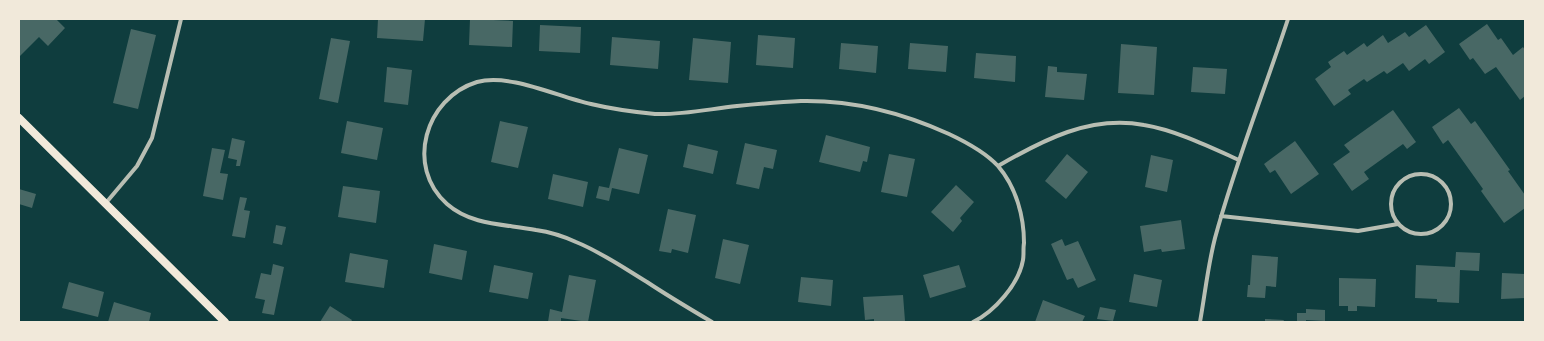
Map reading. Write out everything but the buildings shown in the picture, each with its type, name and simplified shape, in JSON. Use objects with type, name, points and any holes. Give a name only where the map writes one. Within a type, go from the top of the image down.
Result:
[{"type":"main road","points":[[19,118],[225,322]]},
{"type":"street","points":[[105,204],[137,166],[152,138],[181,19]]},
{"type":"street","points":[[1200,322],[1221,216],[1288,19]]},
{"type":"street","points":[[712,322],[603,255],[578,242],[558,235],[536,230],[481,222],[464,216],[447,204],[428,178],[424,161],[425,142],[429,127],[436,112],[449,98],[465,88],[478,82],[496,80],[513,82],[589,104],[655,114],[678,114],[738,106],[802,101],[842,103],[876,108],[914,119],[970,144],[998,166],[1014,192],[1021,214],[1024,237],[1023,261],[1015,281],[1000,302],[973,322]]},
{"type":"street","points":[[998,166],[1034,146],[1066,132],[1094,124],[1118,122],[1145,125],[1170,132],[1239,160]]},
{"type":"street","points":[[1419,174],[1437,178],[1444,184],[1449,192],[1451,202],[1447,219],[1441,227],[1433,232],[1424,234],[1405,230],[1398,224],[1393,216],[1391,202],[1395,188],[1402,181],[1409,176],[1419,174]]},
{"type":"street","points":[[1221,216],[1358,231],[1398,224]]}]
